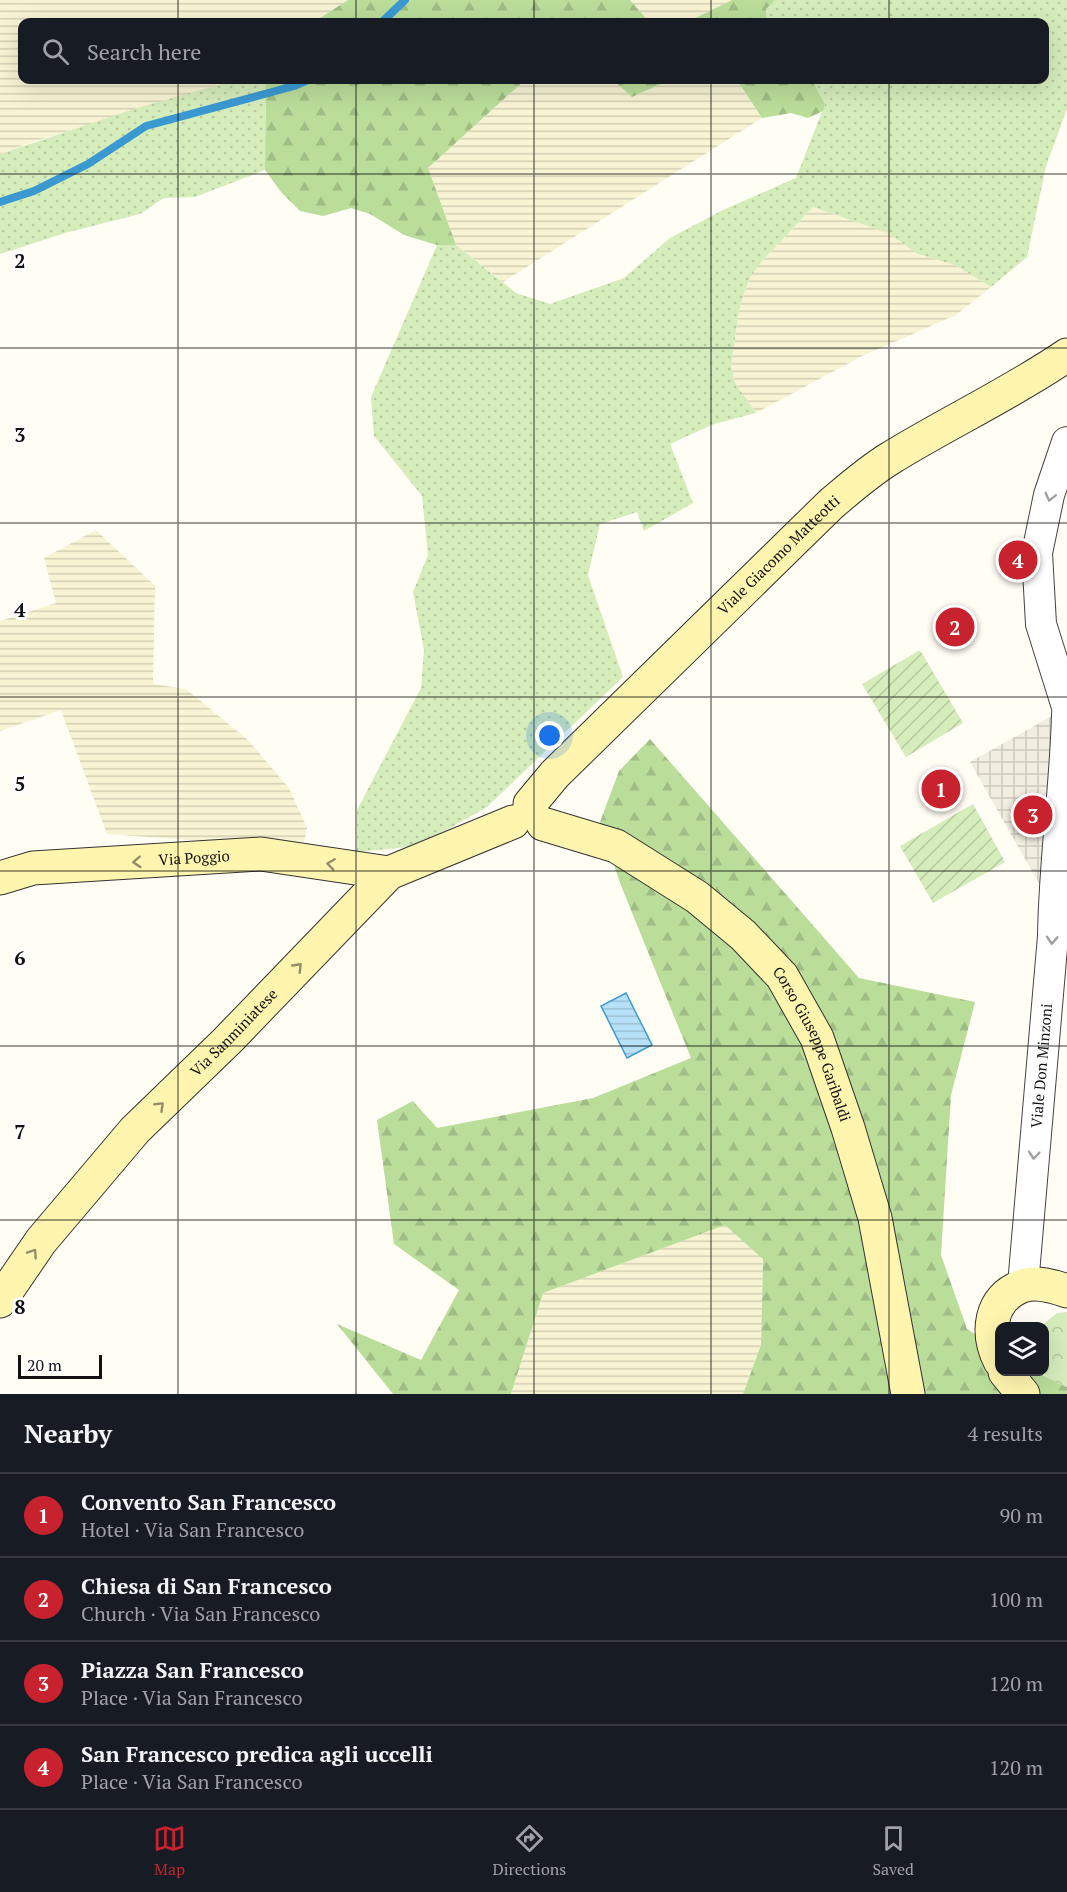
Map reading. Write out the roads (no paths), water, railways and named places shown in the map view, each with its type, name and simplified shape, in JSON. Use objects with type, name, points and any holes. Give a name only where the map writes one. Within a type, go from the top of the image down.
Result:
[{"type":"main road","name":"Viale Giacomo Matteotti","points":[[529,816],[555,774],[831,504],[859,480],[889,459],[1040,374],[1067,355]]},
{"type":"main road","name":"Via Sanminiatese","points":[[0,1301],[40,1241],[135,1130],[227,1041],[388,873],[529,816]]},
{"type":"main road","name":"Corso Giuseppe Garibaldi","points":[[529,816],[616,846],[626,852],[697,897],[743,935],[782,976],[817,1038],[876,1218],[900,1386]]},
{"type":"main road","name":"Via Poggio","points":[[0,878],[33,868],[261,854],[388,873]]},
{"type":"main road","points":[[995,1349],[991,1337],[991,1324],[996,1308],[1008,1294],[1023,1286],[1039,1284],[1067,1291]]},
{"type":"main road","points":[[1009,1376],[1023,1394]]},
{"type":"street","points":[[1067,442],[1050,495],[1037,553],[1041,624],[1067,707]]},
{"type":"street","name":"Viale Don Minzoni","points":[[1023,1286],[1053,936],[1054,881],[1066,770],[1067,715]]},
{"type":"street","points":[[1054,881],[1067,914]]},
{"type":"water","points":[[626,993],[652,1045],[627,1058],[601,1006]]},
{"type":"waterway","points":[[386,18],[405,0]]},
{"type":"waterway","points":[[0,202],[34,191],[88,164],[146,126],[299,84]]},
{"type":"place","name":"San Francesco predica agli uccelli","points":[[1018,560]]},
{"type":"place","name":"Chiesa di San Francesco","points":[[955,627]]},
{"type":"place","name":"Convento San Francesco","points":[[941,789]]},
{"type":"place","name":"Piazza San Francesco","points":[[1033,815]]}]
